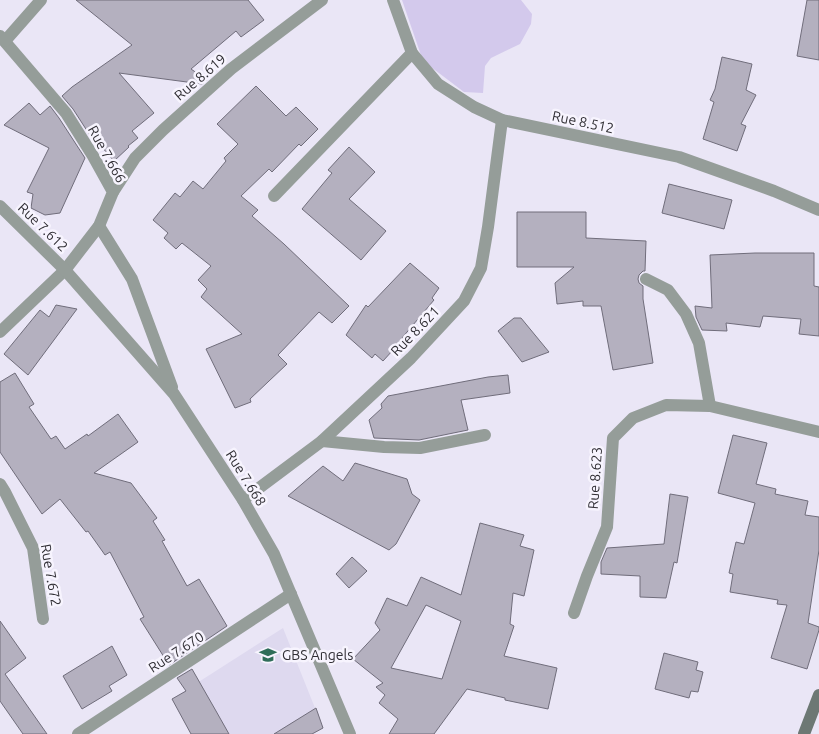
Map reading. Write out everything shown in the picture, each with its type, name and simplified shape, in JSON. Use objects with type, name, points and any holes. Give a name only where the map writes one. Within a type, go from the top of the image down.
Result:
[{"type":"main road","points":[[804,734],[819,695]]},
{"type":"street","points":[[2,38],[41,0]]},
{"type":"street","name":"Rue 8.619","points":[[113,192],[135,158],[163,130],[232,69],[322,0]]},
{"type":"street","name":"Rue 8.512","points":[[392,0],[412,53],[438,84],[474,107],[502,120],[679,157],[774,191],[819,210]]},
{"type":"street","name":"Rue 7.666","points":[[0,332],[65,270],[99,226],[113,192],[66,114],[2,38]]},
{"type":"street","points":[[274,196],[412,53]]},
{"type":"street","name":"Rue 8.621","points":[[244,500],[322,441],[411,358],[464,301],[481,268],[502,120]]},
{"type":"street","name":"Rue 7.612","points":[[0,206],[65,270]]},
{"type":"street","points":[[99,226],[132,279],[174,394]]},
{"type":"street","name":"Rue 7.668","points":[[65,270],[174,394],[244,500],[274,554],[350,734]]},
{"type":"street","points":[[646,278],[668,290],[686,314],[699,343],[710,406]]},
{"type":"street","name":"Rue 8.623","points":[[574,613],[607,527],[613,438],[633,418],[666,405],[710,406],[819,432]]},
{"type":"street","points":[[322,441],[384,447],[420,448],[486,435]]},
{"type":"street","name":"Rue 7.672","points":[[0,484],[33,548],[43,619]]},
{"type":"street","name":"Rue 7.670","points":[[78,734],[291,594]]},
{"type":"shaded area","points":[[402,0],[521,0],[532,14],[531,24],[520,44],[491,58],[485,66],[483,93],[464,92],[423,61]]},
{"type":"shaded area","name":"GBS Angels","points":[[283,628],[323,728],[312,734],[191,734],[172,699]]},
{"type":"building","points":[[76,0],[248,0],[264,20],[241,37],[236,31],[191,69],[207,80],[202,84],[119,73],[154,113],[132,131],[138,138],[114,161],[94,138],[93,140],[73,109],[62,96],[132,45]]},
{"type":"building","points":[[807,0],[819,0],[819,60],[797,56]]},
{"type":"building","points":[[722,57],[752,64],[746,90],[756,95],[741,124],[746,126],[737,151],[703,139],[714,102],[710,100],[715,89]]},
{"type":"building","points":[[256,86],[286,116],[296,107],[318,129],[301,146],[299,144],[272,172],[269,169],[241,196],[258,210],[252,216],[349,306],[332,323],[319,312],[278,355],[287,364],[250,399],[251,402],[235,408],[206,349],[242,334],[201,297],[207,289],[198,280],[211,266],[182,243],[176,249],[164,238],[168,233],[153,220],[175,193],[180,197],[193,181],[203,189],[226,161],[224,158],[238,144],[217,124]]},
{"type":"building","points":[[29,103],[40,115],[50,106],[85,158],[60,213],[45,215],[31,208],[33,194],[27,192],[49,148],[4,125]]},
{"type":"building","points":[[349,147],[375,172],[349,199],[386,231],[361,260],[302,209],[332,173],[328,170]]},
{"type":"building","points":[[669,184],[732,200],[724,229],[662,213]]},
{"type":"building","points":[[517,212],[586,212],[586,238],[646,241],[645,271],[639,275],[638,279],[639,283],[643,286],[643,299],[653,363],[613,370],[601,306],[583,306],[583,301],[557,304],[555,283],[574,267],[517,267]]},
{"type":"building","points":[[814,253],[814,286],[819,287],[819,336],[799,334],[801,319],[763,316],[760,327],[726,323],[727,331],[702,330],[696,317],[695,306],[712,308],[710,255]]},
{"type":"building","points":[[410,263],[439,288],[432,298],[434,300],[383,361],[375,354],[372,358],[346,335],[366,305],[368,307]]},
{"type":"building","points":[[56,305],[77,309],[28,375],[4,354],[40,310],[49,317]]},
{"type":"building","points":[[514,318],[521,318],[549,352],[522,362],[498,331]]},
{"type":"building","points":[[15,373],[34,404],[29,407],[51,439],[56,436],[65,449],[87,434],[88,436],[118,414],[138,442],[94,473],[131,483],[157,518],[153,521],[165,540],[162,541],[187,586],[199,579],[227,626],[169,665],[140,619],[144,617],[110,552],[105,555],[88,531],[86,532],[60,499],[42,514],[0,452],[0,382]]},
{"type":"building","points":[[508,375],[510,393],[461,400],[468,430],[419,440],[374,438],[369,420],[382,408],[381,404],[388,396]]},
{"type":"building","points":[[733,435],[767,443],[756,484],[776,489],[775,494],[808,501],[805,515],[819,517],[819,550],[808,623],[819,627],[819,630],[807,669],[771,658],[787,605],[777,604],[778,600],[730,592],[733,574],[729,573],[736,542],[744,544],[755,503],[718,493]]},
{"type":"building","points":[[355,463],[407,479],[412,494],[420,500],[396,544],[389,550],[288,496],[323,466],[343,481]]},
{"type":"building","points":[[670,494],[688,497],[677,563],[674,562],[666,598],[640,597],[640,576],[601,574],[601,562],[607,548],[664,544]]},
{"type":"building","points":[[480,523],[524,535],[520,546],[534,550],[524,596],[513,593],[510,624],[514,626],[504,656],[557,668],[548,709],[505,700],[505,698],[467,689],[434,734],[389,734],[398,719],[379,703],[385,695],[376,687],[383,683],[353,659],[380,630],[375,623],[387,598],[407,606],[421,577],[461,595]],"holes":[[[426,605],[461,621],[442,679],[391,668]]]},
{"type":"building","points":[[352,557],[367,571],[349,588],[336,574]]},
{"type":"building","points":[[0,621],[26,658],[5,674],[47,734],[23,734],[0,701]]},
{"type":"building","points":[[112,646],[127,675],[109,686],[112,691],[82,709],[63,676]]},
{"type":"building","points":[[664,653],[698,662],[696,670],[703,672],[698,692],[691,691],[689,698],[655,689]]},
{"type":"building","points":[[192,669],[229,734],[191,734],[172,699],[186,691],[177,678]]},
{"type":"building","points":[[316,708],[323,728],[312,734],[274,734]]},
{"type":"place","name":"GBS Angels","points":[[268,655]]}]
